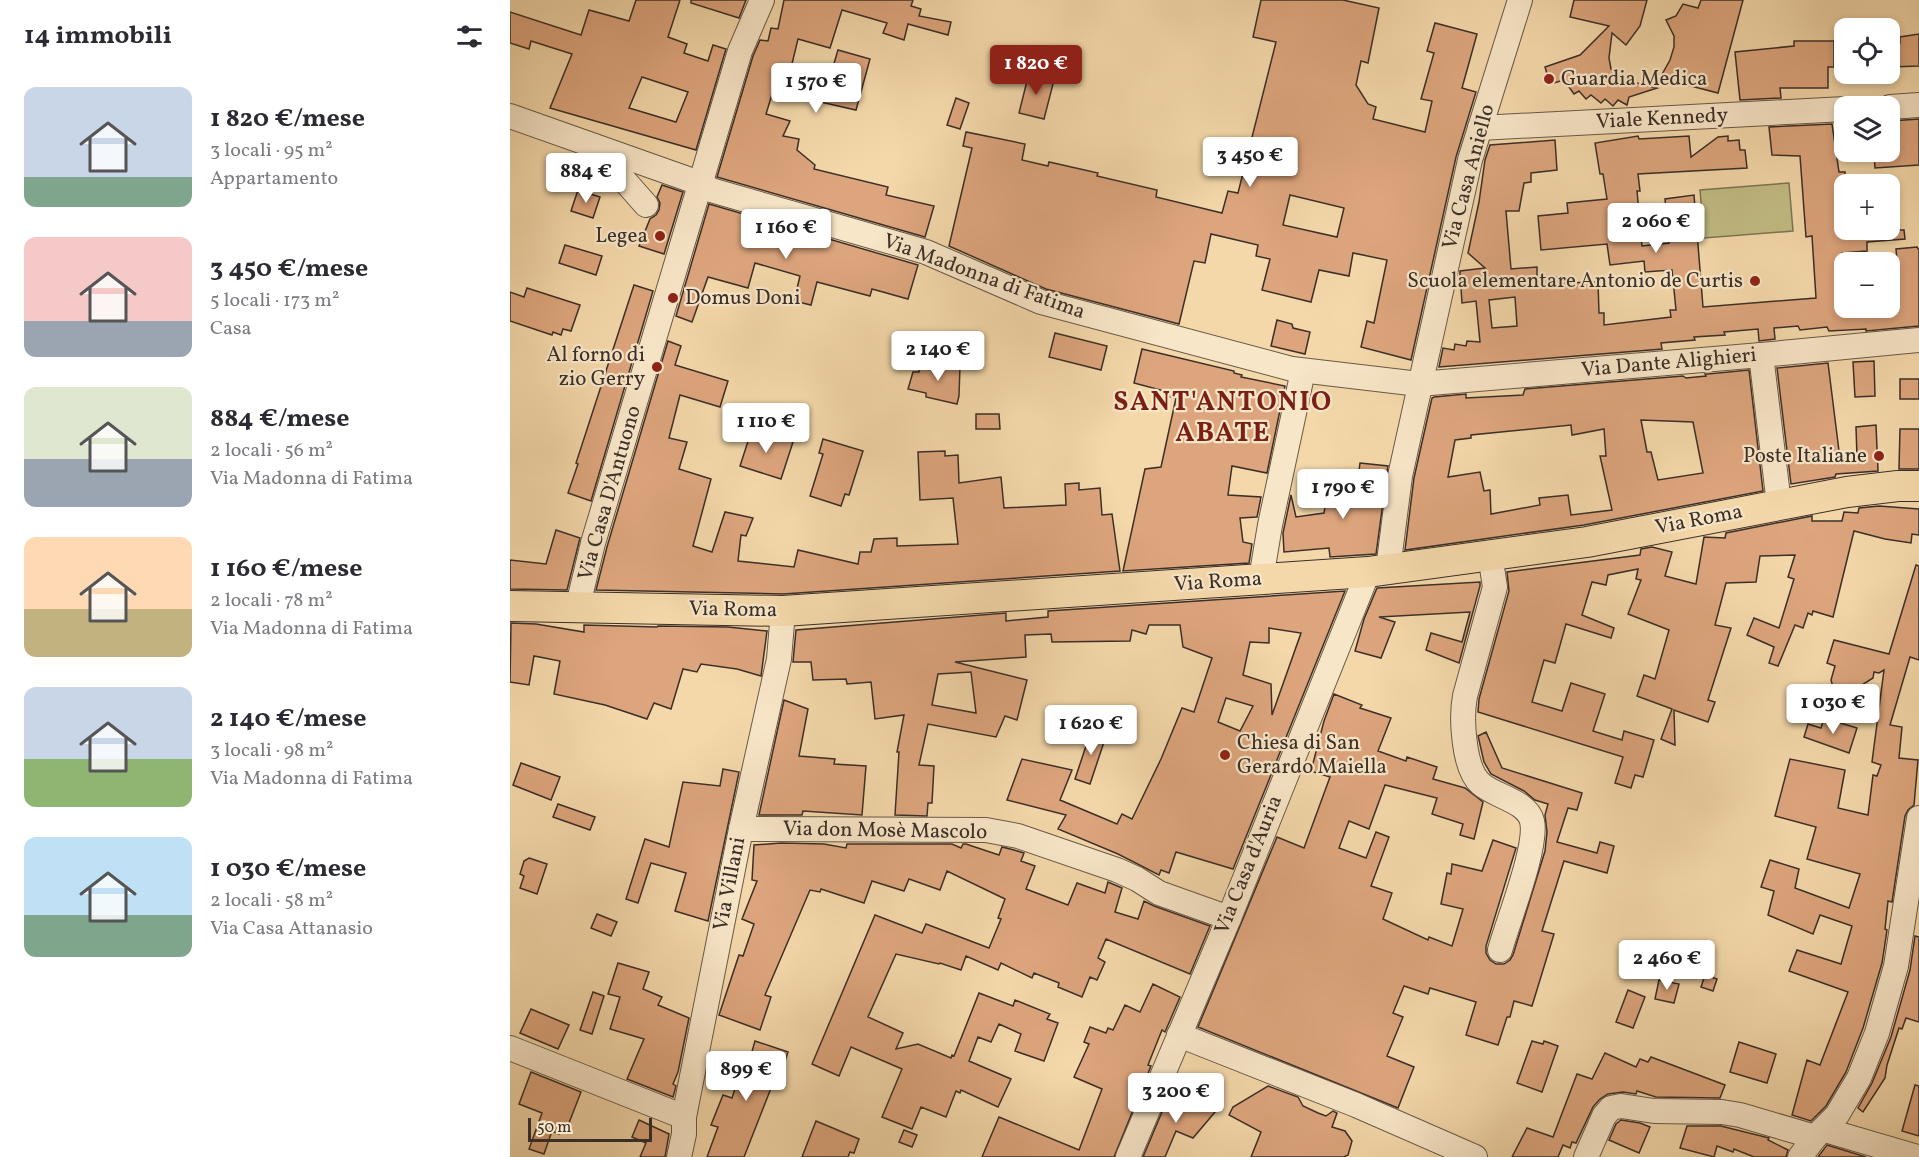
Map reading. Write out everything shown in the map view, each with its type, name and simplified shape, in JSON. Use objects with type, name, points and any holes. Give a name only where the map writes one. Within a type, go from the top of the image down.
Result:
[{"type":"main road","name":"Via Roma","points":[[510,608],[783,611],[1378,571],[1587,542],[1779,504],[1878,488],[1919,486]]},
{"type":"street","name":"Via Casa D'Antuono","points":[[577,609],[593,543],[740,51],[762,0]]},
{"type":"street","points":[[750,29],[763,22],[782,0]]},
{"type":"street","name":"Via Casa Aniello","points":[[1378,571],[1470,160],[1520,0]]},
{"type":"street","points":[[1900,106],[1919,105]]},
{"type":"street","name":"Viale Kennedy","points":[[1480,128],[1834,110]]},
{"type":"street","name":"Via Madonna di Fatima","points":[[510,116],[702,184],[711,190],[926,252],[1041,302],[1292,369],[1419,384]]},
{"type":"street","name":"Via Madonna di Fatima","points":[[592,144],[646,205]]},
{"type":"street","name":"Via Dante Alighieri","points":[[1419,384],[1761,356],[1919,340]]},
{"type":"street","points":[[1761,356],[1779,504]]},
{"type":"street","points":[[1261,579],[1270,525],[1303,371]]},
{"type":"street","points":[[1490,555],[1495,587],[1465,696],[1462,711],[1462,734],[1478,782],[1486,789],[1517,803],[1531,817],[1533,829],[1530,851],[1500,950]]},
{"type":"street","name":"Via Casa d'Auria","points":[[1128,1157],[1378,571]]},
{"type":"street","name":"Via Villani","points":[[679,1157],[684,1134],[684,1117],[741,829],[779,659],[783,611]]},
{"type":"street","points":[[1800,1157],[1837,1115],[1859,1078],[1877,1033],[1896,966],[1919,818]]},
{"type":"street","name":"Via don Mosè Mascolo","points":[[741,829],[986,830],[1018,836],[1117,870],[1159,893],[1229,918]]},
{"type":"street","points":[[1179,1035],[1356,1105],[1475,1157]]},
{"type":"street","points":[[510,1048],[684,1117]]},
{"type":"street","points":[[1586,1157],[1604,1116],[1611,1108],[1621,1106],[1654,1111],[1722,1112],[1740,1115],[1917,1157]]},
{"type":"shaded area","points":[[1789,183],[1793,231],[1704,238],[1700,190]]},
{"type":"building","points":[[636,0],[680,0],[668,37],[687,44],[684,53],[708,61],[713,45],[726,49],[696,150],[550,108],[572,54],[531,41],[529,49],[510,43],[510,12],[581,35],[589,10],[629,21]],"holes":[[[642,77],[688,92],[676,122],[629,108]]]},
{"type":"building","points":[[691,0],[746,0],[739,18],[691,3]]},
{"type":"building","points":[[784,0],[913,0],[911,6],[921,9],[919,16],[951,22],[948,35],[908,24],[904,40],[883,33],[887,23],[842,10],[830,48],[798,39],[790,72],[828,84],[838,50],[870,59],[856,110],[774,88],[766,114],[790,121],[783,136],[799,139],[797,150],[815,165],[814,169],[888,187],[886,195],[934,206],[925,237],[717,177],[753,56],[760,40],[768,41],[771,28],[778,29]]},
{"type":"building","points":[[1261,0],[1343,0],[1379,8],[1368,63],[1361,61],[1356,85],[1368,104],[1376,107],[1373,119],[1425,132],[1432,101],[1421,99],[1434,53],[1427,51],[1435,23],[1477,34],[1462,88],[1476,92],[1456,157],[1411,360],[1361,347],[1367,321],[1374,323],[1387,260],[1353,253],[1349,276],[1319,270],[1311,302],[1262,290],[1270,259],[1256,256],[1258,245],[1211,234],[1205,263],[1194,261],[1179,324],[1046,289],[949,246],[972,148],[963,146],[966,132],[1025,144],[1022,160],[1048,166],[1049,162],[1098,173],[1097,176],[1157,190],[1156,197],[1222,213],[1228,191],[1238,193],[1276,42],[1253,37]],"holes":[[[1290,195],[1344,208],[1337,237],[1283,225]]]},
{"type":"building","points":[[1574,0],[1647,0],[1640,26],[1626,45],[1612,33],[1609,58],[1611,69],[1619,76],[1657,88],[1629,97],[1627,105],[1618,100],[1613,106],[1605,99],[1601,103],[1591,95],[1586,99],[1579,91],[1574,94],[1564,80],[1550,84],[1545,67],[1580,55],[1609,26],[1570,17]]},
{"type":"building","points":[[1701,0],[1743,0],[1718,93],[1660,78],[1674,47],[1674,36],[1666,20],[1676,16],[1683,4],[1698,8]]},
{"type":"building","points":[[1919,34],[1919,66],[1900,67],[1900,37]]},
{"type":"building","points":[[1794,41],[1834,41],[1834,67],[1828,67],[1828,88],[1780,88],[1781,98],[1740,100],[1735,52],[1794,46]]},
{"type":"building","points":[[1029,73],[1054,80],[1044,119],[1019,113]]},
{"type":"building","points":[[956,98],[969,103],[960,129],[947,125]]},
{"type":"building","points":[[1919,119],[1919,165],[1875,168],[1875,162],[1900,162],[1900,120]]},
{"type":"building","points":[[1832,124],[1834,162],[1838,162],[1839,172],[1845,172],[1845,174],[1834,174],[1834,240],[1892,240],[1867,242],[1867,251],[1834,252],[1834,318],[1900,318],[1900,252],[1896,252],[1896,249],[1917,247],[1919,250],[1919,326],[1866,331],[1866,329],[1829,331],[1827,327],[1800,330],[1798,326],[1774,328],[1775,339],[1759,341],[1758,329],[1724,332],[1725,335],[1694,337],[1695,340],[1661,343],[1662,349],[1439,367],[1443,348],[1454,350],[1455,344],[1466,346],[1467,341],[1480,342],[1476,301],[1462,303],[1460,271],[1485,268],[1468,253],[1485,160],[1490,145],[1555,140],[1557,170],[1531,173],[1531,182],[1524,183],[1519,211],[1506,211],[1511,269],[1537,267],[1537,278],[1560,277],[1560,283],[1598,282],[1599,313],[1604,313],[1604,325],[1671,317],[1670,310],[1676,310],[1672,270],[1645,272],[1644,261],[1610,265],[1607,244],[1541,250],[1538,216],[1568,213],[1567,203],[1607,199],[1595,143],[1638,136],[1639,139],[1689,136],[1691,157],[1718,137],[1728,136],[1728,141],[1739,140],[1740,150],[1745,150],[1747,168],[1638,174],[1640,191],[1637,191],[1642,246],[1669,243],[1665,199],[1694,195],[1703,307],[1816,298],[1812,236],[1806,237],[1800,156],[1772,155],[1769,127]],"holes":[[[1515,297],[1517,326],[1492,328],[1489,300]]]},
{"type":"building","points":[[662,185],[683,192],[664,254],[639,246],[650,219],[659,210],[660,203],[657,197]]},
{"type":"building","points":[[578,190],[600,197],[593,218],[571,211]]},
{"type":"building","points":[[709,204],[918,265],[908,299],[872,289],[870,296],[817,282],[811,305],[794,301],[800,276],[755,263],[748,288],[708,277],[692,322],[676,316]]},
{"type":"building","points":[[1900,230],[1904,230],[1905,239],[1900,239]]},
{"type":"building","points":[[565,245],[602,256],[596,275],[559,263]]},
{"type":"building","points":[[634,285],[653,291],[591,501],[568,493]]},
{"type":"building","points":[[527,288],[580,305],[571,331],[563,329],[561,335],[553,332],[552,335],[510,321],[510,292],[524,297]]},
{"type":"building","points":[[1277,320],[1292,324],[1293,328],[1310,332],[1305,354],[1271,346]]},
{"type":"building","points":[[1055,333],[1107,346],[1101,370],[1049,357]]},
{"type":"building","points":[[668,341],[681,346],[675,365],[728,381],[720,407],[680,395],[669,438],[687,442],[679,469],[711,479],[693,546],[712,552],[725,512],[753,518],[746,536],[741,535],[738,561],[794,567],[798,550],[858,564],[860,552],[871,552],[874,539],[897,538],[897,546],[958,544],[953,498],[920,500],[918,452],[945,451],[945,456],[958,455],[959,483],[1001,477],[1004,508],[1066,505],[1065,484],[1079,483],[1079,490],[1100,488],[1102,515],[1112,514],[1120,571],[783,594],[596,590]]},
{"type":"building","points":[[1142,349],[1234,371],[1242,375],[1241,377],[1285,386],[1267,473],[1232,466],[1228,495],[1261,497],[1257,517],[1240,518],[1243,542],[1252,544],[1249,563],[1123,571],[1145,469],[1161,467],[1176,398],[1167,396],[1168,392],[1134,383]]},
{"type":"building","points":[[1874,361],[1875,396],[1855,397],[1853,362]]},
{"type":"building","points":[[919,363],[940,368],[943,363],[960,366],[957,404],[926,397],[926,393],[908,389],[913,372],[919,372]]},
{"type":"building","points":[[1828,363],[1840,459],[1857,457],[1856,427],[1876,425],[1878,471],[1836,474],[1835,477],[1791,484],[1777,368]]},
{"type":"building","points":[[1749,370],[1763,491],[1584,525],[1405,550],[1414,478],[1432,398],[1466,394],[1466,398],[1523,395],[1525,389],[1683,376],[1686,378]],"holes":[[[1641,420],[1693,422],[1703,473],[1658,480],[1651,452],[1647,452]],[[1571,425],[1572,435],[1604,429],[1606,456],[1600,456],[1612,510],[1571,515],[1568,495],[1539,498],[1540,505],[1491,514],[1490,490],[1484,491],[1480,472],[1448,477],[1455,440],[1471,438],[1471,435]]]},
{"type":"building","points":[[1900,379],[1919,379],[1919,399],[1900,399]]},
{"type":"building","points":[[976,414],[999,414],[1000,429],[976,429]]},
{"type":"building","points":[[752,429],[793,442],[781,479],[740,466]]},
{"type":"building","points":[[1900,429],[1919,429],[1919,469],[1899,469]]},
{"type":"building","points":[[823,439],[863,451],[849,495],[845,494],[841,506],[810,496],[823,454],[819,453]]},
{"type":"building","points":[[1360,463],[1388,466],[1376,554],[1330,557],[1329,548],[1284,552],[1283,533],[1291,495],[1296,517],[1324,513],[1326,501],[1346,502],[1347,492],[1356,493]]},
{"type":"building","points":[[1879,506],[1919,509],[1919,535],[1912,534],[1911,543],[1854,531],[1833,617],[1813,611],[1812,615],[1808,613],[1803,628],[1795,625],[1778,666],[1769,663],[1774,647],[1747,635],[1754,618],[1779,628],[1794,579],[1788,577],[1795,555],[1760,556],[1756,582],[1726,583],[1715,625],[1731,628],[1708,700],[1715,702],[1708,722],[1674,710],[1675,745],[1661,739],[1672,709],[1637,696],[1644,675],[1655,679],[1669,630],[1628,614],[1641,580],[1636,579],[1638,569],[1608,575],[1606,585],[1592,582],[1582,615],[1614,628],[1611,638],[1566,624],[1555,663],[1544,660],[1532,702],[1562,711],[1571,683],[1605,694],[1593,731],[1622,740],[1624,731],[1654,740],[1643,777],[1635,775],[1631,788],[1615,783],[1623,757],[1478,712],[1479,699],[1509,591],[1507,572],[1640,555],[1641,549],[1652,547],[1672,552],[1665,576],[1696,584],[1704,537],[1725,538],[1726,533],[1812,516],[1812,521],[1842,521],[1844,512],[1858,513],[1859,508]]},
{"type":"building","points":[[556,530],[580,538],[567,590],[510,589],[510,560],[546,564]]},
{"type":"building","points":[[1916,565],[1919,566],[1919,660],[1910,657],[1890,725],[1902,727],[1899,758],[1918,760],[1914,805],[1905,816],[1892,902],[1888,901],[1882,963],[1863,1028],[1846,1072],[1826,1106],[1811,1121],[1792,1115],[1807,1060],[1820,1065],[1848,992],[1789,971],[1797,950],[1841,964],[1852,926],[1820,915],[1813,934],[1768,915],[1774,891],[1761,887],[1770,860],[1799,869],[1795,888],[1849,908],[1860,874],[1807,859],[1816,827],[1775,816],[1790,759],[1845,770],[1838,808],[1868,815],[1873,775],[1877,776],[1881,765],[1872,762],[1884,670],[1879,673],[1874,672],[1873,678],[1837,701],[1831,680],[1835,666],[1827,663],[1834,640],[1889,654]]},
{"type":"building","points":[[1480,582],[1459,663],[1426,650],[1431,633],[1462,642],[1470,612],[1379,617],[1395,622],[1381,658],[1355,651],[1364,619],[1377,588]]},
{"type":"building","points":[[1345,591],[1233,869],[1176,852],[1169,873],[1161,870],[1159,875],[1118,854],[1058,829],[1066,815],[1007,800],[1022,759],[1072,770],[1060,800],[1117,824],[1122,814],[1132,819],[1182,708],[1194,712],[1212,658],[1183,647],[1180,625],[1149,625],[1146,634],[1132,630],[1130,641],[1052,642],[1051,634],[1025,635],[1026,657],[955,662],[1027,680],[1017,720],[1005,716],[996,737],[928,724],[919,765],[934,766],[932,803],[928,803],[927,816],[895,815],[899,752],[897,752],[904,715],[875,719],[871,682],[847,684],[846,679],[813,680],[811,662],[793,662],[796,630],[1006,613],[1006,621],[1048,617],[1048,611]],"holes":[[[1269,628],[1301,633],[1272,715],[1271,684],[1243,675],[1250,642],[1269,643]],[[971,672],[976,713],[932,705],[938,674]],[[1226,698],[1253,706],[1240,731],[1218,722]]]},
{"type":"building","points":[[511,623],[536,624],[584,632],[584,625],[728,627],[767,631],[761,676],[737,669],[701,664],[697,672],[683,669],[671,709],[654,703],[647,719],[605,705],[554,694],[560,661],[534,656],[529,685],[510,682]]},
{"type":"building","points":[[1334,694],[1362,705],[1360,708],[1391,718],[1378,751],[1406,761],[1407,757],[1437,767],[1433,779],[1465,788],[1483,802],[1474,839],[1460,835],[1463,824],[1432,814],[1437,798],[1385,785],[1369,829],[1349,821],[1339,848],[1366,858],[1376,832],[1389,837],[1371,886],[1392,893],[1383,919],[1428,940],[1429,937],[1452,946],[1463,909],[1441,904],[1447,873],[1451,874],[1452,864],[1482,871],[1493,840],[1516,848],[1486,946],[1486,953],[1496,964],[1504,964],[1513,955],[1545,851],[1547,832],[1545,815],[1548,804],[1535,800],[1524,791],[1491,774],[1484,762],[1478,736],[1486,732],[1502,768],[1582,793],[1577,810],[1568,808],[1557,842],[1597,853],[1600,842],[1614,846],[1607,873],[1564,861],[1542,931],[1554,934],[1532,1006],[1514,1001],[1498,1045],[1466,1035],[1476,1002],[1430,988],[1428,994],[1404,986],[1393,1013],[1403,1017],[1387,1056],[1414,1067],[1398,1108],[1198,1027],[1277,837],[1304,848],[1330,777],[1311,771],[1324,721]]},
{"type":"building","points":[[784,700],[808,709],[799,756],[835,759],[834,764],[866,766],[862,815],[803,811],[802,815],[759,815]]},
{"type":"building","points":[[1824,718],[1857,728],[1849,753],[1804,737],[1808,724],[1821,728]]},
{"type":"building","points":[[1092,728],[1107,733],[1090,784],[1075,779]]},
{"type":"building","points":[[521,763],[560,777],[551,800],[513,785]]},
{"type":"building","points":[[723,769],[739,772],[708,921],[675,911],[686,873],[651,863],[638,903],[626,899],[645,839],[669,847],[683,782],[720,786]]},
{"type":"building","points":[[558,804],[595,817],[590,830],[553,817]]},
{"type":"building","points":[[824,844],[846,848],[847,844],[952,844],[961,848],[963,844],[966,844],[999,855],[1002,847],[1024,853],[1021,861],[1035,866],[1026,889],[1068,905],[1077,883],[1105,893],[1108,882],[1122,888],[1115,912],[1138,919],[1144,901],[1210,926],[1190,974],[1106,939],[1098,958],[1105,962],[1097,980],[1090,977],[1082,997],[1058,987],[1059,983],[1034,973],[1032,978],[1001,963],[998,970],[966,956],[961,970],[896,954],[868,1017],[903,1033],[896,1049],[918,1044],[951,1058],[952,1055],[954,1056],[979,993],[1013,1006],[1015,1000],[1050,1014],[1047,1019],[1058,1023],[1044,1061],[1015,1051],[1021,1034],[999,1024],[991,1042],[978,1037],[969,1061],[1011,1079],[998,1107],[961,1090],[960,1093],[956,1091],[946,1117],[921,1107],[912,1129],[882,1117],[902,1069],[851,1047],[839,1076],[812,1064],[875,915],[922,933],[926,924],[989,948],[1001,919],[998,918],[1005,899],[947,871],[940,890],[909,879],[904,891],[872,881],[864,903],[821,889],[820,892],[810,890],[765,995],[771,997],[760,1030],[719,1015],[739,955],[743,956],[754,924],[742,919],[757,881],[752,880],[754,845]]},
{"type":"building","points":[[529,858],[547,864],[537,894],[520,888],[524,876],[520,874],[524,861]]},
{"type":"building","points":[[597,914],[617,922],[611,936],[591,928]]},
{"type":"building","points":[[1915,936],[1919,937],[1919,1022],[1906,1018],[1902,1029],[1899,1028],[1885,1078],[1863,1112],[1858,1108],[1872,1083],[1891,1037],[1910,970]]},
{"type":"building","points":[[618,963],[649,972],[643,989],[662,997],[658,1005],[689,1018],[678,1072],[673,1084],[676,1086],[673,1097],[627,1079],[644,1039],[610,1029],[620,997],[608,994]]},
{"type":"building","points":[[1705,975],[1717,979],[1713,991],[1701,987]]},
{"type":"building","points":[[1659,980],[1679,984],[1674,1003],[1655,999]]},
{"type":"building","points":[[1153,984],[1180,997],[1165,1032],[1162,1030],[1148,1065],[1151,1066],[1114,1157],[982,1157],[999,1117],[1079,1150],[1102,1089],[1074,1077],[1089,1044],[1084,1042],[1090,1027],[1106,1033],[1108,1028],[1113,1030],[1125,1005],[1140,1012]]},
{"type":"building","points":[[1628,990],[1645,997],[1633,1028],[1616,1022]]},
{"type":"building","points":[[593,992],[604,996],[592,1034],[580,1030]]},
{"type":"building","points":[[531,1009],[569,1025],[558,1049],[520,1033]]},
{"type":"building","points":[[755,1041],[788,1052],[779,1080],[775,1078],[744,1157],[707,1157],[718,1127],[711,1125],[723,1095],[732,1098],[744,1061],[749,1062]]},
{"type":"building","points":[[1532,1041],[1543,1044],[1544,1041],[1558,1046],[1542,1092],[1517,1083]]},
{"type":"building","points":[[1739,1042],[1776,1054],[1767,1083],[1730,1072]]},
{"type":"building","points":[[1605,1053],[1636,1067],[1640,1059],[1648,1062],[1651,1057],[1725,1085],[1720,1098],[1656,1097],[1637,1091],[1636,1094],[1623,1092],[1608,1094],[1593,1107],[1576,1143],[1572,1142],[1570,1148],[1563,1145],[1558,1157],[1512,1157],[1527,1128],[1553,1137],[1577,1074],[1592,1079]]},
{"type":"building","points":[[531,1072],[581,1092],[567,1128],[562,1126],[559,1134],[552,1131],[544,1154],[529,1149],[542,1113],[519,1104]]},
{"type":"building","points":[[1915,1085],[1919,1086],[1919,1136],[1902,1131]]},
{"type":"building","points":[[1268,1086],[1298,1097],[1303,1106],[1318,1113],[1326,1116],[1333,1111],[1337,1113],[1332,1127],[1345,1131],[1352,1141],[1348,1155],[1344,1157],[1251,1157],[1261,1132],[1229,1115],[1233,1107]]},
{"type":"building","points":[[1170,1093],[1215,1112],[1193,1138],[1176,1131],[1165,1157],[1143,1157]]},
{"type":"building","points":[[639,1120],[669,1134],[665,1157],[640,1157],[646,1143],[632,1137]]},
{"type":"building","points":[[1621,1120],[1650,1127],[1639,1153],[1609,1140],[1616,1124]]},
{"type":"building","points":[[816,1121],[859,1139],[854,1153],[850,1152],[848,1157],[802,1157]]},
{"type":"building","points":[[1687,1126],[1721,1126],[1769,1138],[1768,1140],[1788,1150],[1786,1157],[1754,1157],[1734,1149],[1733,1152],[1717,1146],[1714,1157],[1680,1148]]},
{"type":"building","points":[[904,1130],[917,1135],[912,1147],[899,1142]]},
{"type":"building","points":[[1827,1145],[1866,1157],[1818,1157]]},
{"type":"place","name":"Guardia Medica","points":[[1549,79]]},
{"type":"place","name":"Legea","points":[[660,236]]},
{"type":"place","name":"Scuola elementare Antonio de Curtis","points":[[1755,281]]},
{"type":"place","name":"Domus Doni","points":[[673,298]]},
{"type":"place","name":"Al forno di zio Gerry","points":[[657,367]]},
{"type":"place","name":"Poste Italiane","points":[[1879,456]]},
{"type":"place","name":"Chiesa di San Gerardo Maiella","points":[[1225,755]]},
{"type":"district","name":"SANT'ANTONIO ABATE","points":[[1223,418]]}]
